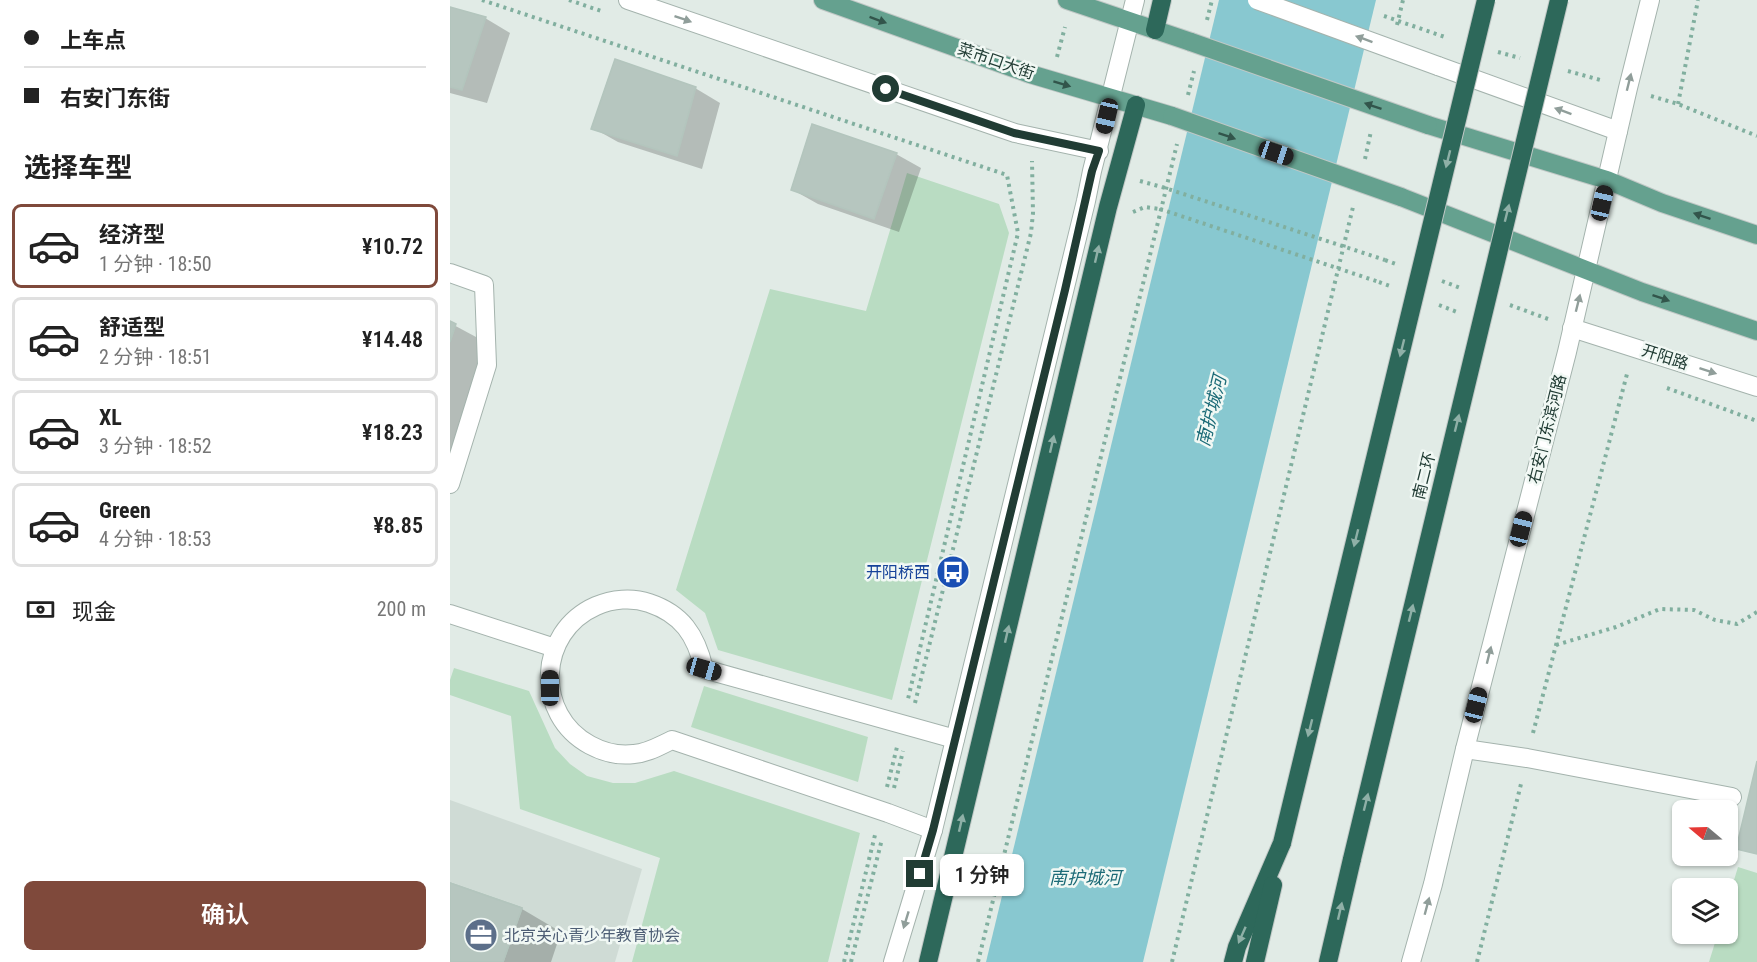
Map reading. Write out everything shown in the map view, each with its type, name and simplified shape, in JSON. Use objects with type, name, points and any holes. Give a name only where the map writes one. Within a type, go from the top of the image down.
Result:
[{"type":"highway","points":[[1155,30],[1162,0]]},
{"type":"highway","points":[[1255,962],[1486,0]]},
{"type":"highway","name":"南二环","points":[[1328,962],[1559,0]]},
{"type":"highway","points":[[928,962],[1108,207],[1136,105]]},
{"type":"highway","points":[[1233,962],[1236,947],[1282,843]]},
{"type":"main road","name":"菜市口大街","points":[[823,0],[1030,74],[1172,116],[1401,197],[1586,270]]},
{"type":"main road","points":[[1067,0],[1428,125],[1607,180],[1757,235]]},
{"type":"main road","points":[[1586,270],[1642,292],[1757,331]]},
{"type":"street","points":[[628,0],[1014,133],[1099,151]]},
{"type":"street","points":[[893,962],[933,830],[1135,0]]},
{"type":"street","points":[[1257,0],[1618,131]]},
{"type":"street","name":"右安门东滨河路","points":[[1411,962],[1433,884],[1572,328],[1650,0]]},
{"type":"street","points":[[450,273],[484,285],[487,365],[450,484]]},
{"type":"street","name":"开阳路","points":[[1572,328],[1757,387]]},
{"type":"street","points":[[933,830],[672,740],[649,752],[632,755],[614,754],[598,749],[582,741],[561,719],[550,688],[550,665],[555,648],[570,624],[587,610],[621,599],[642,600],[661,607],[677,617],[691,633],[700,650],[704,669],[955,739]]},
{"type":"street","points":[[450,614],[555,648]]},
{"type":"street","points":[[1465,749],[1732,797]]},
{"type":"path","points":[[482,0],[1007,175],[1017,234],[906,726],[844,962]]},
{"type":"path","points":[[1206,23],[1212,0]]},
{"type":"path","points":[[1395,35],[1403,0]]},
{"type":"path","points":[[1698,0],[1678,104],[1757,136]]},
{"type":"path","points":[[1381,15],[1445,37]]},
{"type":"path","points":[[1186,103],[1195,69]]},
{"type":"path","points":[[1364,162],[1372,128]]},
{"type":"path","points":[[978,962],[1178,137]]},
{"type":"path","points":[[851,962],[906,726],[1031,233],[1033,156]]},
{"type":"path","points":[[1162,187],[1385,260]]},
{"type":"path","points":[[1172,962],[1356,197]]},
{"type":"path","points":[[1127,215],[1145,207],[1160,209],[1390,286]]},
{"type":"path","points":[[1434,303],[1467,316]]},
{"type":"path","points":[[1477,962],[1555,645],[1627,374],[1638,378]]},
{"type":"path","points":[[1659,386],[1757,421]]},
{"type":"path","points":[[1555,645],[1616,627],[1660,609],[1694,610],[1715,620],[1737,624],[1757,612]]},
{"type":"shaded area","points":[[450,800],[642,869],[615,962],[450,962]]},
{"type":"green space","points":[[907,173],[999,204],[1009,233],[892,700],[718,650],[705,613],[676,590],[770,289],[866,311]]},
{"type":"green space","points":[[454,668],[529,691],[555,748],[570,764],[587,776],[613,783],[635,783],[674,771],[860,833],[828,962],[632,962],[660,858],[520,809],[511,716],[450,695],[450,680]]},
{"type":"green space","points":[[704,686],[868,737],[858,782],[691,727]]},
{"type":"green space","points":[[1738,867],[1757,873],[1757,962],[1709,962],[1715,944],[1738,944],[1738,878],[1735,878]]},
{"type":"water","name":"南护城河","points":[[1219,0],[1376,0],[1143,962],[986,962]]},
{"type":"building","points":[[450,7],[486,17],[462,90],[450,87]]},
{"type":"building","points":[[615,59],[696,87],[677,156],[591,129]]},
{"type":"building","points":[[812,124],[897,153],[874,219],[791,190]]},
{"type":"building","points":[[450,321],[456,324],[450,342]]},
{"type":"building","points":[[1757,761],[1757,854],[1738,849],[1738,841]]},
{"type":"building","name":"北京关心青少年教育协会","points":[[450,883],[522,908],[503,962],[450,962]]},
{"type":"building","name":"北京关心青少年教育协会","points":[[450,883],[522,908],[503,962],[450,962]]},
{"type":"place","name":"开阳桥西","points":[[953,572]]},
{"type":"place","name":"北京关心青少年教育协会","points":[[481,935]]},
{"type":"route","points":[[886,89],[1014,133],[1099,151],[1092,171],[933,830],[920,874]]}]
